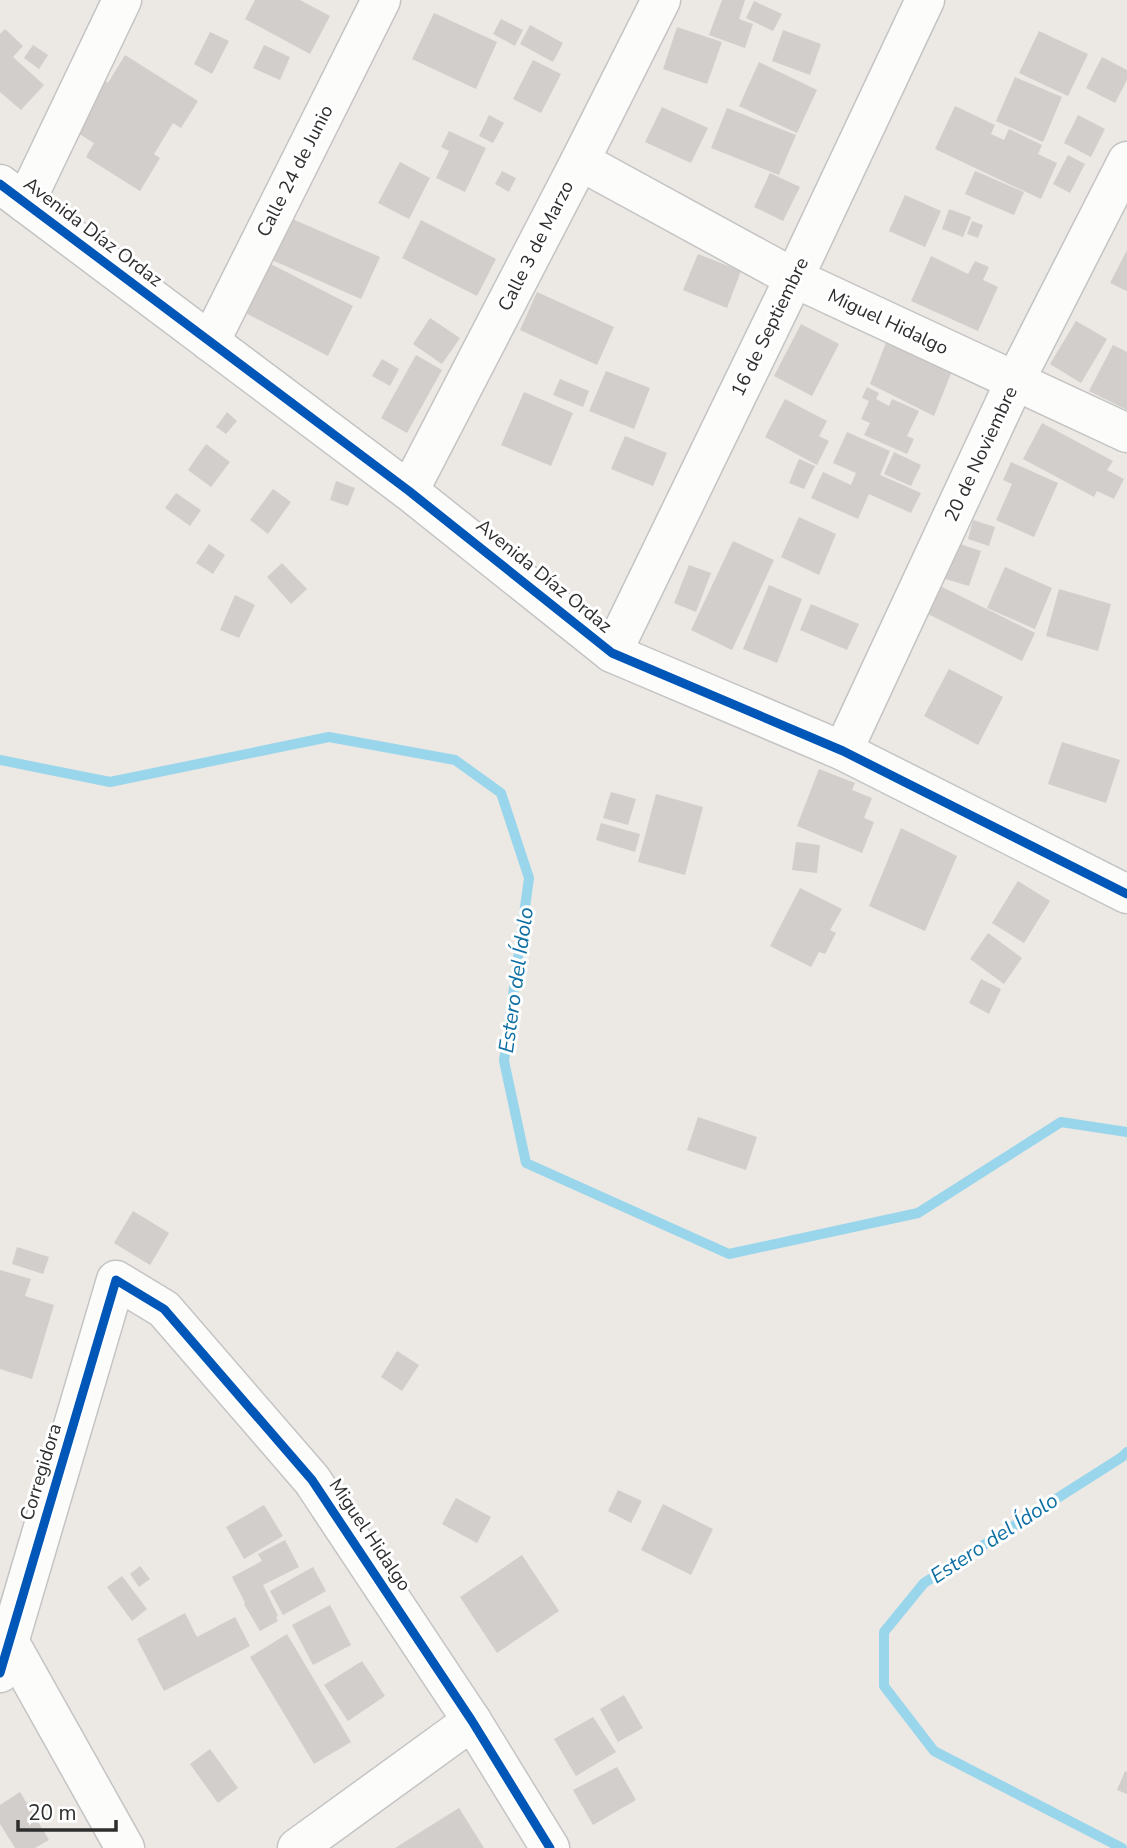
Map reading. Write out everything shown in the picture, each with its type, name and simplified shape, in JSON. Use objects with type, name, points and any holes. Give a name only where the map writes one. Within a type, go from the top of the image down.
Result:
[{"type":"street","points":[[13,193],[122,0]]},
{"type":"street","name":"Calle 24 de Junio","points":[[210,342],[381,0]]},
{"type":"street","name":"Calle 3 de Marzo","points":[[409,491],[661,0]]},
{"type":"street","name":"16 de Septiembre","points":[[612,653],[925,0]]},
{"type":"street","name":"Miguel Hidalgo","points":[[580,161],[794,278],[1127,433]]},
{"type":"street","name":"20 de Noviembre","points":[[843,751],[1015,381],[1127,161]]},
{"type":"street","name":"Avenida Díaz Ordaz","points":[[13,193],[409,491],[612,653],[843,751],[1126,889]]},
{"type":"street","name":"Miguel Hidalgo","points":[[116,1280],[164,1309],[312,1480],[472,1721],[550,1848]]},
{"type":"street","name":"Corregidora","points":[[3,1650],[116,1280]]},
{"type":"street","points":[[3,1650],[125,1848]]},
{"type":"street","points":[[297,1848],[472,1721]]},
{"type":"building","points":[[255,0],[300,0],[330,16],[310,54],[245,19]]},
{"type":"building","points":[[722,0],[745,0],[739,19],[753,24],[745,48],[709,35]]},
{"type":"building","points":[[754,1],[782,14],[773,31],[746,18]]},
{"type":"building","points":[[434,13],[497,42],[476,89],[412,59]]},
{"type":"building","points":[[501,19],[523,30],[515,46],[493,34]]},
{"type":"building","points":[[530,25],[563,43],[553,62],[520,44]]},
{"type":"building","points":[[677,27],[722,42],[707,84],[663,69]]},
{"type":"building","points":[[5,29],[23,46],[13,57],[44,85],[21,110],[0,92],[0,34]]},
{"type":"building","points":[[783,30],[821,44],[810,75],[772,61]]},
{"type":"building","points":[[1039,31],[1088,54],[1068,96],[1019,73]]},
{"type":"building","points":[[210,32],[229,41],[212,74],[194,64]]},
{"type":"building","points":[[33,45],[48,55],[39,69],[24,58]]},
{"type":"building","points":[[264,45],[290,57],[280,80],[253,68]]},
{"type":"building","points":[[125,55],[198,101],[181,128],[173,123],[154,154],[160,158],[140,191],[86,157],[94,143],[71,129],[102,79],[108,83]]},
{"type":"building","points":[[1102,57],[1127,70],[1127,80],[1115,103],[1086,88]]},
{"type":"building","points":[[533,60],[561,74],[541,113],[513,99]]},
{"type":"building","points":[[759,62],[817,90],[797,133],[739,106]]},
{"type":"building","points":[[1015,77],[1062,97],[1043,142],[996,121]]},
{"type":"building","points":[[955,106],[995,125],[991,134],[1004,140],[1009,129],[1042,145],[1038,154],[1057,163],[1041,199],[935,149]]},
{"type":"building","points":[[662,107],[708,128],[691,163],[645,142]]},
{"type":"building","points":[[727,108],[796,135],[779,175],[711,148]]},
{"type":"building","points":[[489,115],[504,123],[493,143],[479,136]]},
{"type":"building","points":[[1078,115],[1105,129],[1091,157],[1064,143]]},
{"type":"building","points":[[449,131],[486,148],[465,192],[436,178],[449,151],[441,147]]},
{"type":"building","points":[[1068,155],[1085,164],[1070,193],[1053,184]]},
{"type":"building","points":[[400,162],[430,178],[409,219],[378,203]]},
{"type":"building","points":[[502,171],[516,178],[509,192],[495,184]]},
{"type":"building","points":[[975,171],[1024,192],[1014,215],[965,194]]},
{"type":"building","points":[[770,173],[800,187],[783,221],[754,207]]},
{"type":"building","points":[[905,195],[941,211],[925,247],[889,231]]},
{"type":"building","points":[[949,209],[971,217],[963,237],[942,229]]},
{"type":"building","points":[[283,215],[380,257],[361,299],[265,257]]},
{"type":"building","points":[[421,220],[496,259],[477,296],[402,258]]},
{"type":"building","points":[[972,221],[983,225],[978,238],[967,234]]},
{"type":"building","points":[[1127,250],[1127,291],[1110,283]]},
{"type":"building","points":[[698,254],[741,271],[727,308],[683,290]]},
{"type":"building","points":[[931,256],[968,274],[975,261],[989,267],[983,280],[998,287],[978,331],[911,301]]},
{"type":"building","points":[[263,260],[353,306],[328,356],[238,309]]},
{"type":"building","points":[[537,292],[614,327],[597,365],[520,330]]},
{"type":"building","points":[[430,318],[460,338],[442,364],[413,344]]},
{"type":"building","points":[[1076,321],[1107,339],[1081,383],[1050,364]]},
{"type":"building","points":[[801,324],[839,344],[812,396],[774,376]]},
{"type":"building","points":[[887,340],[954,366],[934,416],[870,384]]},
{"type":"building","points":[[1113,345],[1127,352],[1127,410],[1089,391]]},
{"type":"building","points":[[416,355],[442,370],[407,433],[381,418]]},
{"type":"building","points":[[382,359],[399,369],[390,386],[372,376]]},
{"type":"building","points":[[606,371],[650,388],[634,429],[589,411]]},
{"type":"building","points":[[560,379],[589,391],[583,407],[553,395]]},
{"type":"building","points":[[867,387],[879,393],[876,399],[889,406],[892,399],[919,411],[907,436],[914,439],[907,454],[864,435],[870,423],[861,419],[869,401],[862,398]]},
{"type":"building","points":[[524,392],[573,413],[551,466],[501,445]]},
{"type":"building","points":[[785,399],[827,421],[819,436],[829,441],[817,465],[765,437]]},
{"type":"building","points":[[227,412],[237,421],[226,434],[216,427]]},
{"type":"building","points":[[1042,423],[1113,461],[1107,470],[1124,479],[1114,499],[1097,491],[1094,497],[1023,459]]},
{"type":"building","points":[[847,432],[890,451],[880,475],[921,493],[911,513],[869,494],[858,519],[811,498],[823,472],[851,485],[856,473],[833,463]]},
{"type":"building","points":[[625,436],[667,453],[653,486],[611,469]]},
{"type":"building","points":[[206,444],[230,462],[211,487],[188,470]]},
{"type":"building","points":[[894,452],[921,465],[911,486],[884,474]]},
{"type":"building","points":[[799,459],[815,466],[804,489],[789,483]]},
{"type":"building","points":[[1011,462],[1058,483],[1034,537],[996,520],[1012,484],[1003,480]]},
{"type":"building","points":[[336,481],[355,488],[348,506],[330,500]]},
{"type":"building","points":[[273,489],[291,502],[268,534],[250,520]]},
{"type":"building","points":[[176,493],[201,510],[190,526],[165,508]]},
{"type":"building","points":[[799,517],[836,534],[819,575],[781,557]]},
{"type":"building","points":[[973,520],[995,527],[989,546],[968,539]]},
{"type":"building","points":[[733,541],[774,560],[732,650],[691,630]]},
{"type":"building","points":[[954,542],[981,551],[969,586],[942,578]]},
{"type":"building","points":[[209,544],[225,555],[213,574],[196,563]]},
{"type":"building","points":[[282,563],[307,589],[291,604],[267,577]]},
{"type":"building","points":[[689,565],[711,573],[696,612],[674,603]]},
{"type":"building","points":[[1005,567],[1052,588],[1035,629],[987,608]]},
{"type":"building","points":[[932,582],[1035,633],[1022,661],[918,609]]},
{"type":"building","points":[[769,585],[802,599],[777,663],[743,649]]},
{"type":"building","points":[[1059,589],[1111,604],[1098,651],[1046,636]]},
{"type":"building","points":[[235,595],[255,605],[239,638],[220,630]]},
{"type":"building","points":[[811,604],[859,624],[847,650],[800,630]]},
{"type":"building","points":[[949,669],[1003,697],[978,745],[924,716]]},
{"type":"building","points":[[1062,742],[1120,760],[1106,803],[1048,784]]},
{"type":"building","points":[[819,769],[855,783],[852,790],[872,798],[864,818],[874,822],[862,853],[797,826]]},
{"type":"building","points":[[611,792],[636,799],[628,825],[603,818]]},
{"type":"building","points":[[656,794],[703,807],[685,875],[638,862]]},
{"type":"building","points":[[601,823],[640,834],[635,852],[596,840]]},
{"type":"building","points":[[901,828],[957,856],[925,931],[869,906]]},
{"type":"building","points":[[796,842],[820,845],[817,873],[792,870]]},
{"type":"building","points":[[1018,881],[1050,901],[1024,943],[992,923]]},
{"type":"building","points":[[800,888],[842,909],[830,930],[836,933],[825,954],[819,952],[811,967],[770,946]]},
{"type":"building","points":[[988,933],[1022,958],[1004,984],[970,959]]},
{"type":"building","points":[[981,979],[1001,989],[989,1014],[969,1003]]},
{"type":"building","points":[[698,1117],[757,1137],[746,1170],[687,1150]]},
{"type":"building","points":[[133,1211],[169,1233],[150,1265],[114,1243]]},
{"type":"building","points":[[17,1247],[49,1257],[43,1274],[12,1264]]},
{"type":"building","points":[[0,1270],[31,1279],[25,1296],[54,1305],[32,1379],[0,1369]]},
{"type":"building","points":[[397,1351],[419,1365],[402,1391],[381,1377]]},
{"type":"building","points":[[618,1490],[642,1501],[631,1523],[608,1511]]},
{"type":"building","points":[[456,1498],[491,1517],[477,1543],[442,1524]]},
{"type":"building","points":[[663,1504],[713,1529],[691,1575],[641,1550]]},
{"type":"building","points":[[264,1505],[283,1536],[244,1559],[226,1527]]},
{"type":"building","points":[[285,1540],[299,1567],[263,1585],[278,1621],[260,1631],[232,1577],[262,1561],[258,1554]]},
{"type":"building","points":[[522,1555],[559,1611],[497,1653],[460,1597]]},
{"type":"building","points":[[140,1566],[150,1579],[139,1587],[130,1574]]},
{"type":"building","points":[[313,1567],[326,1591],[283,1615],[270,1591]]},
{"type":"building","points":[[122,1576],[147,1609],[132,1621],[107,1587]]},
{"type":"building","points":[[330,1605],[351,1645],[313,1665],[292,1625]]},
{"type":"building","points":[[185,1613],[197,1637],[235,1617],[250,1646],[164,1691],[137,1639]]},
{"type":"building","points":[[287,1634],[351,1742],[314,1764],[250,1657]]},
{"type":"building","points":[[362,1661],[385,1696],[348,1721],[324,1685]]},
{"type":"building","points":[[624,1695],[643,1728],[618,1742],[600,1709]]},
{"type":"building","points":[[593,1717],[616,1752],[576,1776],[554,1739]]},
{"type":"building","points":[[210,1749],[238,1788],[218,1803],[190,1764]]},
{"type":"building","points":[[617,1767],[636,1800],[593,1825],[573,1790]]},
{"type":"building","points":[[1125,1771],[1127,1772],[1127,1794],[1117,1790]]},
{"type":"building","points":[[20,1792],[49,1840],[35,1848],[15,1848],[0,1824],[0,1805]]},
{"type":"building","points":[[459,1808],[484,1848],[395,1848]]},
{"type":"waterway","name":"Estero del Ídolo","points":[[0,760],[110,782],[329,737],[455,760],[501,793],[529,878],[504,1061],[526,1163],[729,1254],[918,1213],[1061,1122],[1127,1132]]},
{"type":"waterway","name":"Estero del Ídolo","points":[[1122,1848],[934,1751],[884,1686],[884,1632],[924,1583],[1127,1452]]},
{"type":"cycle path","points":[[0,184],[409,491],[612,653],[843,751],[1127,894]]},
{"type":"cycle path","points":[[0,1673],[116,1280],[164,1309],[312,1480],[472,1721],[550,1848]]}]
